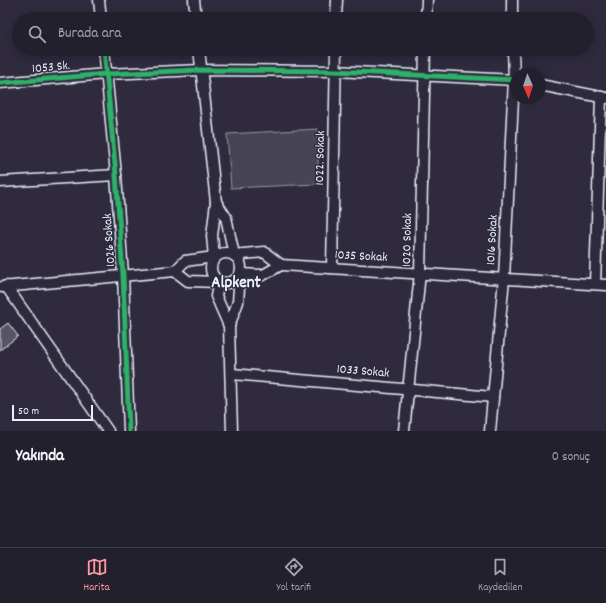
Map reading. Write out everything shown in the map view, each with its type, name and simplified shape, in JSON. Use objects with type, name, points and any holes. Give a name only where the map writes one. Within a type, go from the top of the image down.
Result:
[{"type":"street","points":[[99,0],[100,12]]},
{"type":"street","points":[[194,0],[195,12]]},
{"type":"street","points":[[336,12],[337,0]]},
{"type":"street","points":[[426,0],[426,12]]},
{"type":"street","points":[[512,0],[512,12]]},
{"type":"street","name":"1026 Sokak","points":[[105,56],[116,175],[123,274],[129,431]]},
{"type":"street","points":[[200,56],[216,202],[212,236],[214,257],[210,271],[219,282]]},
{"type":"street","name":"1022. Sokak","points":[[332,268],[336,56]]},
{"type":"street","name":"1020 Sokak","points":[[404,431],[420,273],[425,56]]},
{"type":"street","name":"1016 Sokak","points":[[513,56],[514,68]]},
{"type":"street","name":"1053 Sk.","points":[[0,83],[106,74],[201,70],[335,71],[510,80]]},
{"type":"street","points":[[546,86],[604,97],[595,284]]},
{"type":"street","name":"1016 Sokak","points":[[490,431],[504,278],[514,104]]},
{"type":"street","points":[[0,182],[116,175]]},
{"type":"street","points":[[216,202],[226,216],[234,255],[241,264],[242,269],[240,274],[238,302],[229,326]]},
{"type":"street","points":[[175,271],[185,261],[214,257],[224,252],[234,255],[264,252],[282,265],[263,275],[240,274]]},
{"type":"street","name":"1035 Sokak","points":[[282,265],[606,285]]},
{"type":"street","points":[[108,431],[3,287],[123,274],[175,271],[188,281],[219,282],[224,284],[233,282],[240,274]]},
{"type":"street","points":[[219,282],[216,296],[229,326],[232,374],[232,431]]},
{"type":"street","name":"1033 Sokak","points":[[232,374],[493,397]]},
{"type":"shaded area","points":[[318,129],[318,184],[231,188],[227,134]]},
{"type":"building","points":[[8,323],[18,336],[0,350],[0,329]]},
{"type":"cycle path","points":[[105,56],[116,175],[123,275],[129,431]]},
{"type":"cycle path","points":[[0,83],[106,74],[201,70],[335,71],[510,80]]},
{"type":"district","name":"Alpkent","points":[[236,284]]}]
